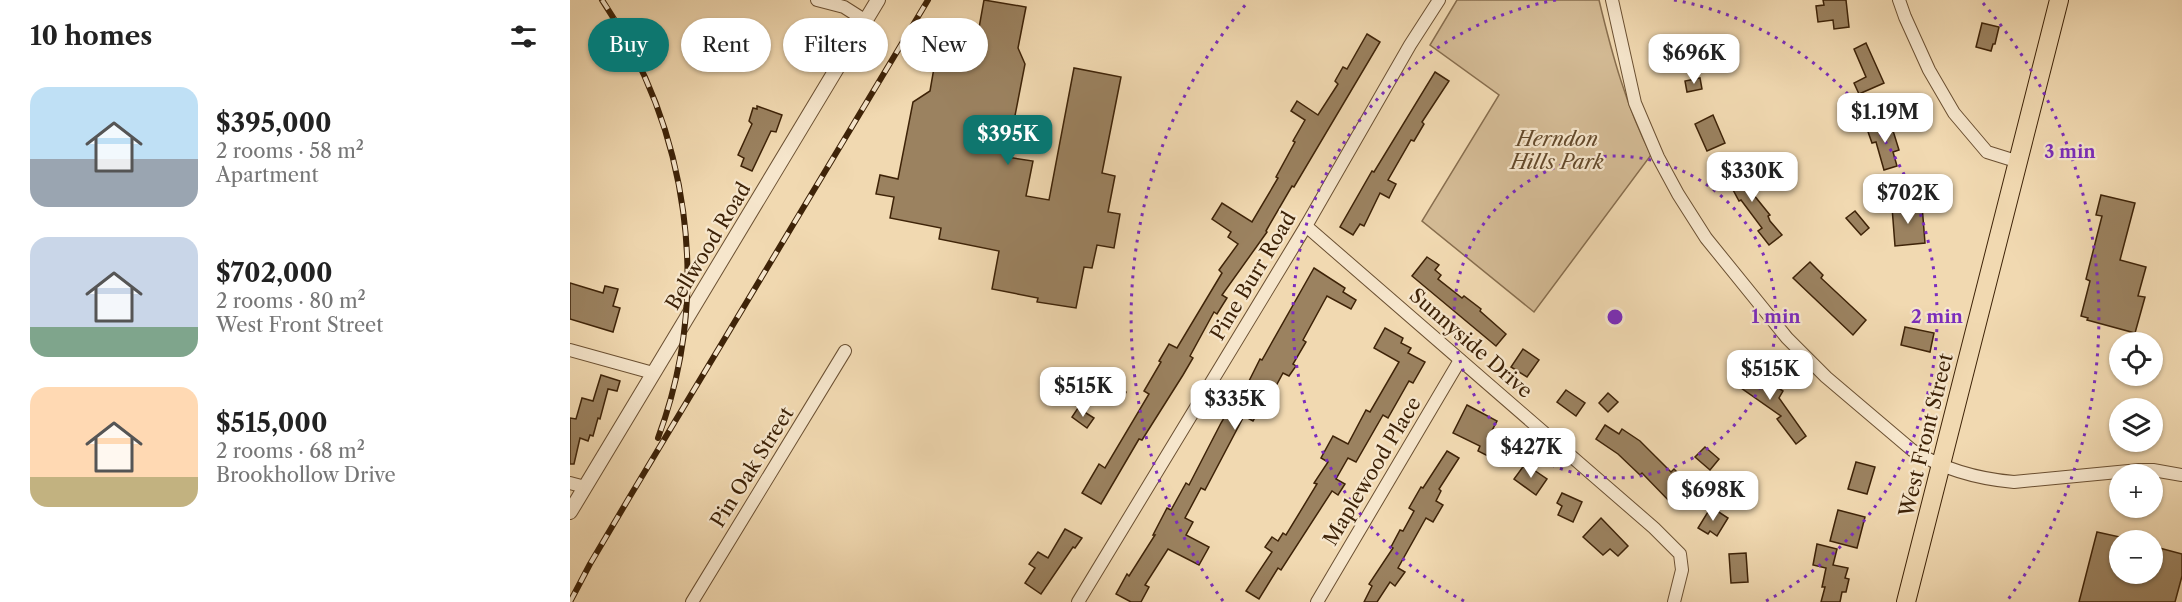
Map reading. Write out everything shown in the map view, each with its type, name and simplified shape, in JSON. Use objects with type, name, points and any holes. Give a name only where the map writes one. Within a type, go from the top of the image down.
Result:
[{"type":"main road","name":"West Front Street","points":[[1906,602],[2059,0]]},
{"type":"street","points":[[818,0],[844,7],[861,18]]},
{"type":"street","name":"Bellwood Road","points":[[868,18],[878,0]]},
{"type":"street","name":"Pine Burr Road","points":[[1078,602],[1306,226],[1410,45],[1439,0]]},
{"type":"street","points":[[1612,0],[1635,103],[1658,157],[1706,238],[1786,338],[1912,450],[1942,465],[1976,476],[2014,482],[2139,471],[2182,475]]},
{"type":"street","points":[[1899,0],[1929,70],[1954,113],[1986,152],[2019,162]]},
{"type":"street","name":"Bellwood Road","points":[[570,512],[835,72]]},
{"type":"street","name":"Sunnyside Drive","points":[[1306,226],[1654,528],[1680,554],[1682,570],[1674,602]]},
{"type":"street","points":[[570,350],[653,373]]},
{"type":"street","name":"Pin Oak Street","points":[[692,602],[845,351]]},
{"type":"street","name":"Maplewood Place","points":[[1317,602],[1461,360]]},
{"type":"street","points":[[570,483],[585,487]]},
{"type":"green space","name":"Herndon Hills Park","points":[[1457,0],[1599,0],[1620,79],[1651,155],[1534,312],[1422,221],[1499,95],[1430,45]]},
{"type":"building","points":[[984,0],[1026,7],[1018,48],[1025,64],[1007,157],[1033,161],[1026,196],[1049,200],[1074,68],[1121,77],[1102,173],[1115,176],[1108,212],[1120,214],[1114,248],[1097,245],[1092,268],[1084,267],[1076,308],[1037,302],[1038,298],[992,289],[999,251],[939,239],[941,228],[890,218],[894,197],[876,194],[880,175],[898,179],[913,102],[930,91],[933,72],[988,72],[988,18],[981,18]]},
{"type":"building","points":[[1823,0],[1846,0],[1849,27],[1834,29],[1833,20],[1818,22],[1816,6],[1824,5]]},
{"type":"building","points":[[1982,23],[1999,27],[1991,51],[1976,47]]},
{"type":"building","points":[[1367,34],[1380,42],[1294,187],[1292,186],[1267,232],[1222,295],[1227,298],[1217,314],[1214,312],[1190,356],[1193,358],[1183,375],[1142,440],[1139,439],[1101,504],[1082,493],[1099,464],[1105,468],[1149,394],[1144,391],[1169,344],[1177,348],[1222,273],[1219,270],[1238,244],[1228,237],[1231,232],[1212,219],[1222,203],[1252,222],[1278,178],[1276,177],[1305,120],[1291,111],[1297,101],[1318,115],[1338,84],[1335,81],[1343,67],[1347,69]]},
{"type":"building","points":[[1683,36],[1685,59],[1665,60],[1664,38]]},
{"type":"building","points":[[1866,43],[1884,83],[1859,94],[1854,83],[1866,77],[1854,49]]},
{"type":"building","points":[[1435,72],[1449,81],[1388,180],[1396,184],[1389,198],[1380,193],[1364,226],[1360,224],[1353,235],[1340,227],[1372,171],[1374,172]]},
{"type":"building","points":[[1700,78],[1702,89],[1687,92],[1685,81]]},
{"type":"building","points":[[757,106],[782,115],[776,132],[771,131],[752,171],[741,166],[744,158],[738,155],[752,124],[749,121],[753,108],[757,109]]},
{"type":"building","points":[[1713,115],[1725,143],[1707,151],[1695,124]]},
{"type":"building","points":[[1890,121],[1899,150],[1893,152],[1897,166],[1884,170],[1876,142],[1872,143],[1867,129]]},
{"type":"building","points":[[1741,164],[1756,193],[1753,194],[1782,235],[1769,245],[1758,231],[1762,228],[1741,200],[1739,201],[1724,173]]},
{"type":"building","points":[[2101,195],[2135,203],[2120,260],[2146,267],[2138,296],[2145,297],[2135,332],[2087,320],[2088,318],[2081,316],[2090,281],[2086,279],[2102,216],[2096,215]]},
{"type":"building","points":[[1922,205],[1925,243],[1895,246],[1892,207]]},
{"type":"building","points":[[1855,211],[1869,228],[1861,235],[1846,218]]},
{"type":"building","points":[[1427,257],[1439,265],[1435,270],[1441,275],[1438,279],[1462,298],[1464,296],[1481,309],[1480,311],[1506,334],[1496,346],[1412,276]]},
{"type":"building","points":[[1810,262],[1823,275],[1821,278],[1866,320],[1853,335],[1793,278]]},
{"type":"building","points":[[1314,268],[1345,288],[1343,292],[1356,300],[1351,309],[1327,296],[1303,340],[1306,342],[1293,364],[1296,366],[1289,376],[1283,373],[1269,399],[1277,404],[1270,416],[1260,409],[1253,421],[1244,416],[1205,490],[1201,488],[1185,518],[1193,522],[1186,535],[1209,547],[1199,565],[1168,549],[1145,585],[1149,587],[1141,602],[1131,602],[1116,594],[1127,574],[1129,576],[1155,535],[1153,535],[1167,508],[1171,510],[1186,483],[1189,485],[1221,423],[1242,387],[1245,389],[1260,359],[1262,360]]},
{"type":"building","points":[[570,283],[603,293],[605,286],[618,289],[613,306],[620,308],[613,332],[570,319]]},
{"type":"building","points":[[1905,327],[1934,333],[1930,352],[1901,345]]},
{"type":"building","points":[[1385,328],[1403,338],[1401,343],[1411,348],[1408,353],[1425,362],[1413,383],[1409,381],[1388,418],[1383,415],[1356,462],[1348,458],[1336,479],[1345,484],[1338,495],[1332,491],[1281,570],[1278,568],[1259,599],[1246,591],[1272,552],[1265,547],[1272,537],[1278,541],[1283,533],[1286,535],[1328,462],[1321,458],[1333,436],[1348,444],[1366,410],[1370,412],[1399,362],[1374,348]]},
{"type":"building","points":[[1523,349],[1539,360],[1527,377],[1511,367]]},
{"type":"building","points":[[1746,367],[1783,391],[1779,398],[1806,436],[1796,444],[1777,419],[1781,416],[1734,383]]},
{"type":"building","points":[[601,375],[620,381],[617,391],[608,389],[593,436],[590,435],[588,441],[580,438],[574,464],[570,464],[570,418],[576,419],[582,398],[593,401]]},
{"type":"building","points":[[1116,387],[1126,392],[1122,401],[1112,396]]},
{"type":"building","points":[[1566,390],[1585,403],[1576,416],[1557,402]]},
{"type":"building","points":[[1608,393],[1618,402],[1608,412],[1599,403]]},
{"type":"building","points":[[1467,405],[1497,421],[1488,438],[1496,442],[1488,456],[1478,451],[1480,446],[1453,433]]},
{"type":"building","points":[[1078,408],[1094,418],[1087,428],[1072,417]]},
{"type":"building","points":[[1605,425],[1619,434],[1622,429],[1640,441],[1671,472],[1674,469],[1696,491],[1687,501],[1682,496],[1673,505],[1642,473],[1640,475],[1618,454],[1596,439]]},
{"type":"building","points":[[1705,447],[1719,459],[1710,470],[1695,457]]},
{"type":"building","points":[[1447,451],[1459,458],[1439,489],[1441,491],[1436,501],[1443,505],[1433,522],[1426,518],[1398,568],[1405,572],[1395,586],[1390,582],[1377,602],[1364,602],[1372,586],[1369,584],[1393,548],[1391,547],[1400,530],[1403,531],[1414,511],[1409,508]]},
{"type":"building","points":[[1856,462],[1875,467],[1867,494],[1848,489]]},
{"type":"building","points":[[1525,464],[1547,479],[1536,495],[1514,479]]},
{"type":"building","points":[[1562,493],[1582,502],[1573,522],[1558,515],[1562,506],[1557,503]]},
{"type":"building","points":[[1711,507],[1728,518],[1717,536],[1710,531],[1708,534],[1698,528]]},
{"type":"building","points":[[1838,510],[1865,517],[1857,548],[1830,541]]},
{"type":"building","points":[[1601,518],[1628,546],[1618,556],[1610,549],[1603,555],[1583,537]]},
{"type":"building","points":[[1065,529],[1082,538],[1075,548],[1073,547],[1041,594],[1025,583],[1035,568],[1029,564],[1038,552],[1048,558]]},
{"type":"building","points":[[2097,532],[2109,535],[2109,584],[2163,584],[2163,549],[2182,554],[2182,576],[2175,602],[2079,602]]},
{"type":"building","points":[[1817,544],[1837,549],[1833,565],[1848,568],[1845,578],[1849,579],[1846,592],[1842,592],[1840,602],[1821,602],[1826,568],[1813,565]]},
{"type":"building","points":[[1746,553],[1748,582],[1731,583],[1729,554]]},
{"type":"railway","points":[[602,0],[632,50],[655,102],[672,157],[683,212],[687,269],[685,326],[675,382],[658,438]]},
{"type":"railway","points":[[570,602],[629,498],[928,0]]}]
